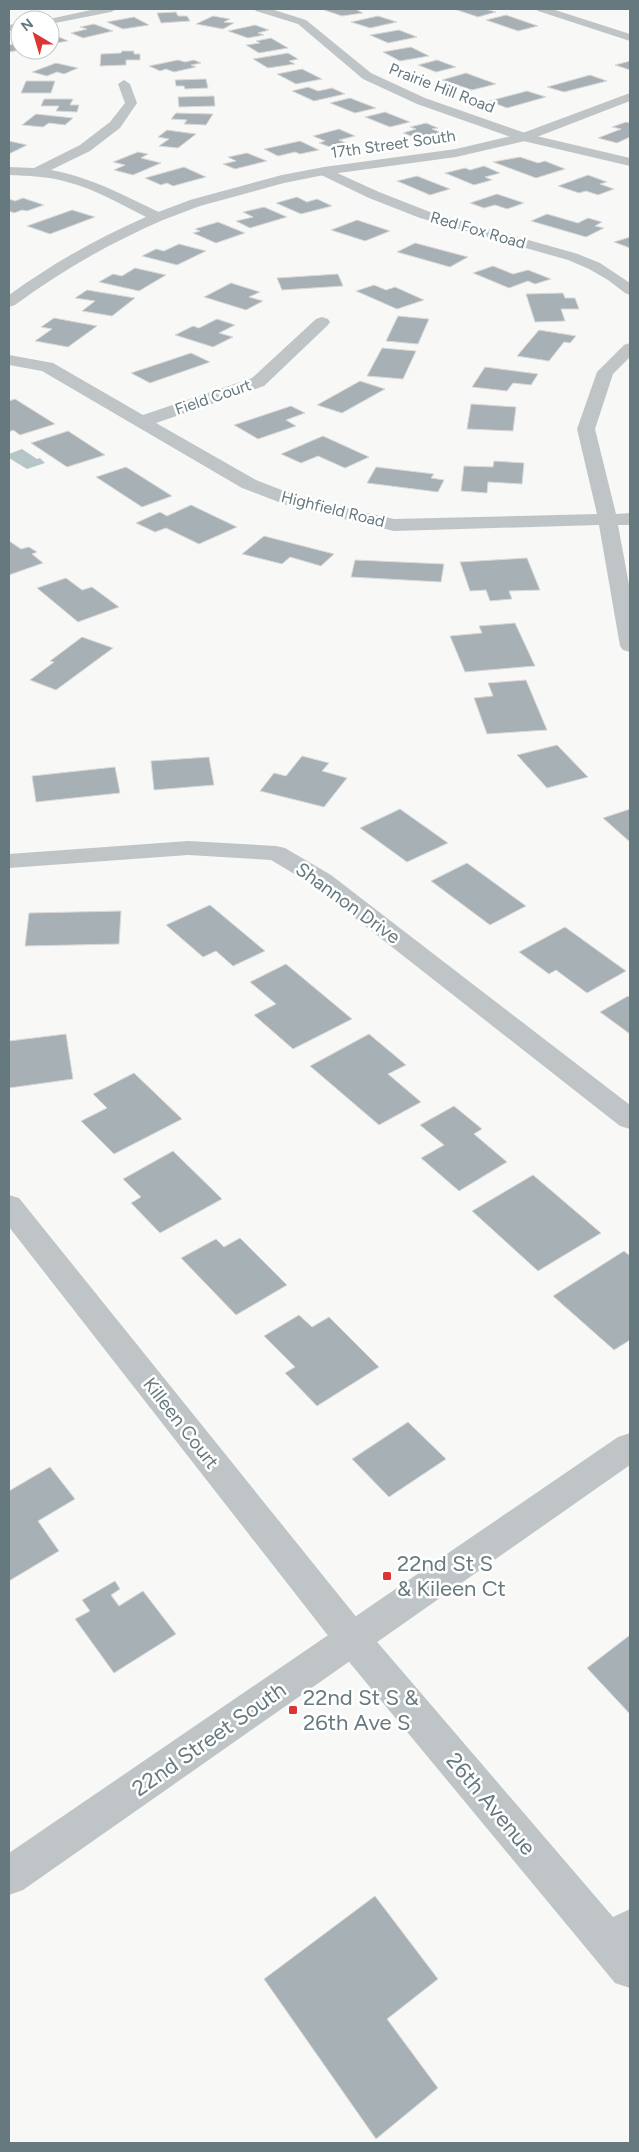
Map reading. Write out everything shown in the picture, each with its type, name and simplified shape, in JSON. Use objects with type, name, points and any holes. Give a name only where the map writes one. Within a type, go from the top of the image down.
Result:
[{"type":"street","points":[[60,18],[112,9]]},
{"type":"street","name":"Prairie Hill Road","points":[[260,9],[302,22],[367,76],[421,101],[524,136],[630,162]]},
{"type":"street","points":[[542,9],[630,38]]},
{"type":"street","points":[[37,172],[85,148],[115,125],[131,103],[124,84]]},
{"type":"street","name":"17th Street South","points":[[9,302],[50,272],[82,252],[118,233],[195,203],[282,179],[324,171],[456,153],[524,136],[630,97]]},
{"type":"street","points":[[9,170],[37,172],[73,179],[106,192],[158,217]]},
{"type":"street","name":"Red Fox Road","points":[[324,171],[404,209],[584,260],[622,282],[630,290]]},
{"type":"street","name":"Field Court","points":[[141,422],[258,382],[322,322]]},
{"type":"street","points":[[630,348],[605,372],[586,429],[608,520],[630,646]]},
{"type":"street","name":"Highfield Road","points":[[9,360],[47,367],[249,484],[296,502],[394,525],[630,518]]},
{"type":"street","name":"Shannon Drive","points":[[9,861],[188,848],[276,853],[322,880],[630,1119]]},
{"type":"street","name":"Killeen Court","points":[[9,1206],[353,1640]]},
{"type":"street","name":"22nd Street South","points":[[9,1876],[630,1447]]},
{"type":"street","name":"26th Avenue","points":[[353,1640],[624,1947]]},
{"type":"shaded area","points":[[22,449],[37,459],[40,458],[45,463],[27,469],[9,458],[9,454]]},
{"type":"building","points":[[355,9],[363,13],[342,16],[324,10]]},
{"type":"building","points":[[454,9],[485,9],[496,12],[478,17]]},
{"type":"building","points":[[176,12],[178,16],[187,16],[190,21],[161,23],[157,13]]},
{"type":"building","points":[[506,15],[538,26],[518,31],[486,20]]},
{"type":"building","points":[[213,16],[230,19],[224,22],[234,23],[223,29],[196,24]]},
{"type":"building","points":[[378,16],[397,22],[370,28],[351,22]]},
{"type":"building","points":[[134,17],[149,25],[123,29],[107,22]]},
{"type":"building","points":[[94,24],[113,31],[83,38],[71,33],[87,29],[80,27]]},
{"type":"building","points":[[255,25],[269,30],[258,33],[264,35],[248,38],[228,31]]},
{"type":"building","points":[[399,30],[417,37],[388,43],[370,35]]},
{"type":"building","points":[[60,37],[68,41],[60,42]]},
{"type":"building","points":[[271,38],[288,48],[259,53],[246,45],[260,43],[256,41]]},
{"type":"building","points":[[411,47],[429,56],[400,61],[383,52]]},
{"type":"building","points":[[122,51],[134,51],[134,54],[140,54],[140,60],[126,60],[126,65],[100,66],[101,54],[121,53]]},
{"type":"building","points":[[288,53],[298,59],[289,61],[295,64],[268,68],[253,59]]},
{"type":"building","points":[[178,60],[185,62],[194,60],[201,63],[191,65],[196,67],[174,72],[166,69],[160,71],[149,66]]},
{"type":"building","points":[[437,60],[456,67],[436,72],[418,65]]},
{"type":"building","points":[[630,61],[630,70],[615,65]]},
{"type":"building","points":[[56,63],[78,68],[64,74],[57,72],[47,76],[32,72]]},
{"type":"building","points":[[302,69],[322,79],[296,84],[277,74]]},
{"type":"building","points":[[466,73],[496,84],[472,90],[442,80]]},
{"type":"building","points":[[590,75],[607,81],[564,92],[547,87]]},
{"type":"building","points":[[206,79],[208,88],[185,89],[184,86],[176,86],[175,80]]},
{"type":"building","points":[[26,81],[55,81],[51,93],[21,93]]},
{"type":"building","points":[[308,87],[318,91],[332,88],[345,94],[314,101],[292,91]]},
{"type":"building","points":[[527,91],[546,97],[507,108],[489,101]]},
{"type":"building","points":[[214,96],[215,106],[179,107],[178,97]]},
{"type":"building","points":[[350,98],[376,108],[355,113],[330,103]]},
{"type":"building","points":[[44,99],[73,99],[70,105],[79,105],[77,112],[56,111],[59,106],[41,106]]},
{"type":"building","points":[[385,112],[410,122],[390,127],[365,117]]},
{"type":"building","points":[[176,113],[213,114],[206,125],[184,124],[187,120],[171,119]]},
{"type":"building","points":[[36,114],[73,118],[65,125],[49,123],[43,127],[22,125]]},
{"type":"building","points":[[626,122],[630,123],[630,137],[617,143],[598,138],[621,129],[612,127]]},
{"type":"building","points":[[426,123],[438,128],[432,129],[445,134],[422,140],[403,133],[416,129],[410,127]]},
{"type":"building","points":[[339,129],[355,136],[339,140],[349,144],[333,148],[319,143],[325,141],[313,136]]},
{"type":"building","points":[[167,130],[196,134],[178,148],[159,146],[169,139],[158,137]]},
{"type":"building","points":[[9,141],[27,145],[9,154]]},
{"type":"building","points":[[300,141],[319,150],[278,156],[264,149]]},
{"type":"building","points":[[138,152],[148,154],[141,158],[161,163],[133,175],[114,170],[125,165],[113,162]]},
{"type":"building","points":[[247,153],[267,161],[235,169],[223,164],[236,161],[228,157]]},
{"type":"building","points":[[520,157],[538,163],[545,161],[565,169],[536,178],[493,162]]},
{"type":"building","points":[[484,166],[500,173],[485,177],[492,180],[474,185],[445,173],[465,168],[470,170]]},
{"type":"building","points":[[184,167],[206,177],[173,186],[167,183],[161,185],[145,178]]},
{"type":"building","points":[[588,175],[607,182],[600,184],[614,189],[598,195],[586,191],[579,193],[558,186]]},
{"type":"building","points":[[417,176],[450,189],[430,195],[397,181]]},
{"type":"building","points":[[497,194],[524,203],[507,209],[495,205],[484,208],[470,203]]},
{"type":"building","points":[[297,197],[307,202],[317,199],[332,206],[301,214],[276,203]]},
{"type":"building","points":[[23,198],[44,205],[27,211],[22,210],[14,213],[9,211],[9,199],[15,201]]},
{"type":"building","points":[[264,207],[287,217],[250,228],[236,221],[253,217],[243,212]]},
{"type":"building","points":[[72,210],[95,217],[50,234],[27,226]]},
{"type":"building","points":[[547,214],[578,223],[588,218],[602,222],[595,226],[604,228],[586,237],[531,221]]},
{"type":"building","points":[[357,220],[390,231],[365,241],[331,230]]},
{"type":"building","points":[[218,222],[245,233],[216,243],[193,233],[200,231],[195,229]]},
{"type":"building","points":[[630,237],[630,248],[614,242]]},
{"type":"building","points":[[415,243],[468,257],[450,267],[397,252]]},
{"type":"building","points":[[179,244],[206,251],[177,265],[142,256],[156,249],[164,251]]},
{"type":"building","points":[[493,266],[513,274],[528,270],[551,279],[535,284],[528,281],[509,288],[473,273]]},
{"type":"building","points":[[135,268],[166,275],[139,291],[99,282],[113,274],[122,276]]},
{"type":"building","points":[[338,274],[343,286],[282,290],[277,278]]},
{"type":"building","points":[[231,283],[260,292],[249,297],[263,301],[246,310],[204,297]]},
{"type":"building","points":[[374,285],[386,290],[395,287],[424,300],[397,309],[356,291]]},
{"type":"building","points":[[87,290],[135,298],[112,316],[82,311],[95,301],[75,298]]},
{"type":"building","points":[[563,293],[565,298],[575,298],[579,309],[561,309],[565,321],[535,322],[526,294]]},
{"type":"building","points":[[398,316],[429,319],[418,344],[386,341]]},
{"type":"building","points":[[54,318],[97,326],[68,347],[35,341],[52,329],[41,327]]},
{"type":"building","points":[[217,319],[235,325],[219,333],[233,337],[213,347],[175,335],[193,326],[199,328]]},
{"type":"building","points":[[539,330],[576,336],[570,343],[564,342],[549,361],[517,356]]},
{"type":"building","points":[[382,348],[416,351],[403,379],[367,376]]},
{"type":"building","points":[[191,353],[210,362],[150,383],[131,373]]},
{"type":"building","points":[[485,367],[538,374],[531,385],[513,383],[507,391],[472,387]]},
{"type":"building","points":[[360,381],[385,389],[342,413],[317,405]]},
{"type":"building","points":[[15,399],[55,424],[20,435],[13,430],[9,432],[9,401]]},
{"type":"building","points":[[471,404],[516,407],[513,431],[467,429]]},
{"type":"building","points":[[291,406],[305,413],[286,420],[296,426],[258,439],[234,425]]},
{"type":"building","points":[[68,431],[105,455],[67,467],[31,443]]},
{"type":"building","points":[[323,436],[369,457],[345,468],[318,456],[301,463],[281,454]]},
{"type":"building","points":[[494,461],[524,463],[522,484],[488,482],[487,493],[461,491],[464,466],[493,467]]},
{"type":"building","points":[[126,467],[172,496],[142,507],[96,477]]},
{"type":"building","points":[[376,467],[434,474],[431,478],[444,480],[438,492],[367,483]]},
{"type":"building","points":[[191,505],[237,527],[199,544],[166,528],[155,532],[136,523],[160,512],[167,516]]},
{"type":"building","points":[[264,536],[334,554],[321,566],[290,557],[282,564],[242,554]]},
{"type":"building","points":[[9,541],[21,549],[29,547],[37,552],[32,554],[43,563],[9,575]]},
{"type":"building","points":[[527,558],[540,590],[509,591],[512,599],[490,601],[486,590],[470,591],[460,562]]},
{"type":"building","points":[[355,560],[444,564],[441,582],[351,577]]},
{"type":"building","points":[[66,578],[82,590],[92,587],[119,607],[78,622],[37,588]]},
{"type":"building","points":[[515,623],[535,666],[465,672],[450,636],[482,633],[479,626]]},
{"type":"building","points":[[82,637],[113,648],[56,690],[30,680],[54,662],[50,661]]},
{"type":"building","points":[[526,680],[547,730],[487,734],[474,698],[493,696],[488,683]]},
{"type":"building","points":[[557,745],[588,777],[547,788],[517,755]]},
{"type":"building","points":[[302,756],[329,763],[322,771],[347,778],[324,807],[260,791],[274,773],[286,776]]},
{"type":"building","points":[[209,757],[214,785],[154,790],[151,761]]},
{"type":"building","points":[[115,767],[120,793],[36,802],[32,776]]},
{"type":"building","points":[[400,809],[448,843],[407,862],[360,828]]},
{"type":"building","points":[[630,809],[630,842],[603,818]]},
{"type":"building","points":[[467,863],[526,906],[490,925],[431,881]]},
{"type":"building","points":[[210,905],[265,951],[233,966],[216,951],[203,957],[166,925]]},
{"type":"building","points":[[121,911],[119,944],[25,946],[29,913]]},
{"type":"building","points":[[565,927],[626,971],[587,993],[556,970],[549,974],[519,952]]},
{"type":"building","points":[[286,964],[352,1019],[293,1049],[254,1015],[276,1004],[250,982]]},
{"type":"building","points":[[628,996],[630,998],[630,1034],[600,1012]]},
{"type":"building","points":[[66,1034],[73,1079],[9,1088],[9,1041]]},
{"type":"building","points":[[369,1034],[406,1065],[388,1074],[421,1102],[379,1125],[310,1066]]},
{"type":"building","points":[[134,1073],[182,1119],[114,1154],[81,1121],[107,1108],[93,1094]]},
{"type":"building","points":[[454,1106],[482,1129],[474,1134],[507,1162],[459,1191],[421,1158],[444,1145],[420,1125]]},
{"type":"building","points":[[173,1151],[222,1199],[160,1233],[131,1203],[141,1197],[123,1179]]},
{"type":"building","points":[[533,1175],[601,1233],[538,1271],[472,1211]]},
{"type":"building","points":[[240,1238],[287,1285],[236,1315],[181,1258],[216,1239],[224,1247]]},
{"type":"building","points":[[624,1251],[630,1256],[630,1340],[614,1350],[553,1296]]},
{"type":"building","points":[[299,1315],[312,1327],[329,1317],[379,1367],[317,1406],[285,1373],[295,1367],[264,1336]]},
{"type":"building","points":[[408,1422],[446,1459],[389,1497],[352,1459]]},
{"type":"building","points":[[50,1467],[75,1499],[38,1521],[59,1551],[9,1581],[9,1491]]},
{"type":"building","points":[[115,1581],[120,1589],[111,1595],[119,1606],[143,1591],[176,1634],[114,1673],[75,1619],[90,1611],[82,1600]]},
{"type":"building","points":[[630,1635],[630,1714],[587,1668]]},
{"type":"building","points":[[375,1896],[438,1979],[387,2019],[438,2088],[376,2139],[264,1979]]},
{"type":"place","name":"22nd St S & Kileen Ct","points":[[387,1576]]},
{"type":"place","name":"22nd St S & 26th Ave S","points":[[293,1710]]}]
